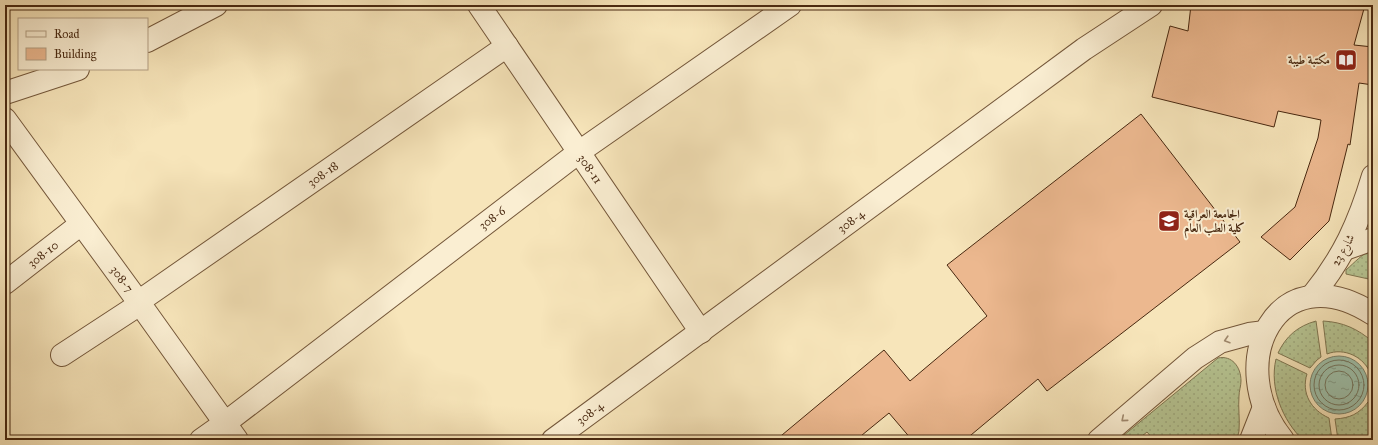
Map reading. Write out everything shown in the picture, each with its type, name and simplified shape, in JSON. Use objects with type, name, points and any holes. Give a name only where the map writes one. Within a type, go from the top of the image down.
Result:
[{"type":"street","points":[[148,39],[215,5]]},
{"type":"street","name":"308-11","points":[[479,5],[700,332]]},
{"type":"street","name":"308-6","points":[[201,440],[231,432],[579,152],[790,5]]},
{"type":"street","name":"308-4","points":[[553,440],[1084,49],[1151,5]]},
{"type":"street","name":"308-18","points":[[62,354],[139,303],[507,46]]},
{"type":"street","points":[[5,93],[75,70]]},
{"type":"street","name":"308-7","points":[[5,119],[231,432]]},
{"type":"street","name":"شارع 23","points":[[1312,296],[1324,281],[1345,249],[1361,213],[1373,176]]},
{"type":"street","name":"308-10","points":[[5,284],[82,224]]},
{"type":"street","points":[[1345,249],[1373,239]]},
{"type":"street","points":[[1283,440],[1274,428],[1264,407],[1258,384],[1258,350],[1265,332],[1272,320],[1289,305],[1312,296],[1344,299],[1373,314]]},
{"type":"street","points":[[1099,440],[1195,358],[1220,342],[1249,334],[1265,332]]},
{"type":"street","points":[[1251,440],[1264,407]]},
{"type":"shaded area","points":[[1373,249],[1373,280],[1346,274],[1346,270],[1362,256]]},
{"type":"shaded area","points":[[1316,321],[1321,357],[1310,368],[1278,353],[1293,332]]},
{"type":"shaded area","points":[[1323,321],[1350,327],[1362,333],[1373,342],[1373,398],[1371,397],[1371,375],[1364,363],[1353,355],[1347,353],[1334,352],[1327,354]]},
{"type":"shaded area","points":[[1218,358],[1228,358],[1235,363],[1241,376],[1239,392],[1239,431],[1235,440],[1154,440],[1147,432],[1137,440],[1118,440]]},
{"type":"shaded area","points":[[1276,359],[1307,374],[1305,388],[1309,400],[1317,410],[1329,418],[1332,440],[1303,440],[1289,423],[1279,403],[1276,392],[1274,370]]},
{"type":"shaded area","points":[[1368,402],[1373,405],[1373,440],[1338,440],[1335,419],[1354,415]]},
{"type":"water","points":[[1339,356],[1355,361],[1363,369],[1368,385],[1363,401],[1355,409],[1339,414],[1323,409],[1315,401],[1310,385],[1315,369],[1323,361]]},
{"type":"building","points":[[1191,5],[1365,5],[1354,45],[1373,47],[1373,85],[1359,83],[1350,145],[1348,144],[1329,221],[1290,260],[1261,237],[1295,207],[1318,138],[1321,120],[1278,111],[1274,127],[1152,97],[1170,26],[1188,31]]},
{"type":"building","points":[[1141,114],[1240,242],[1047,391],[1038,379],[965,440],[912,440],[889,413],[856,440],[776,440],[884,350],[910,381],[987,316],[947,265]]},
{"type":"place","name":"مكتبة طيبة","points":[[1346,60]]},
{"type":"place","name":"الجامعة العراقية كلية الطب العام","points":[[1169,221]]}]
